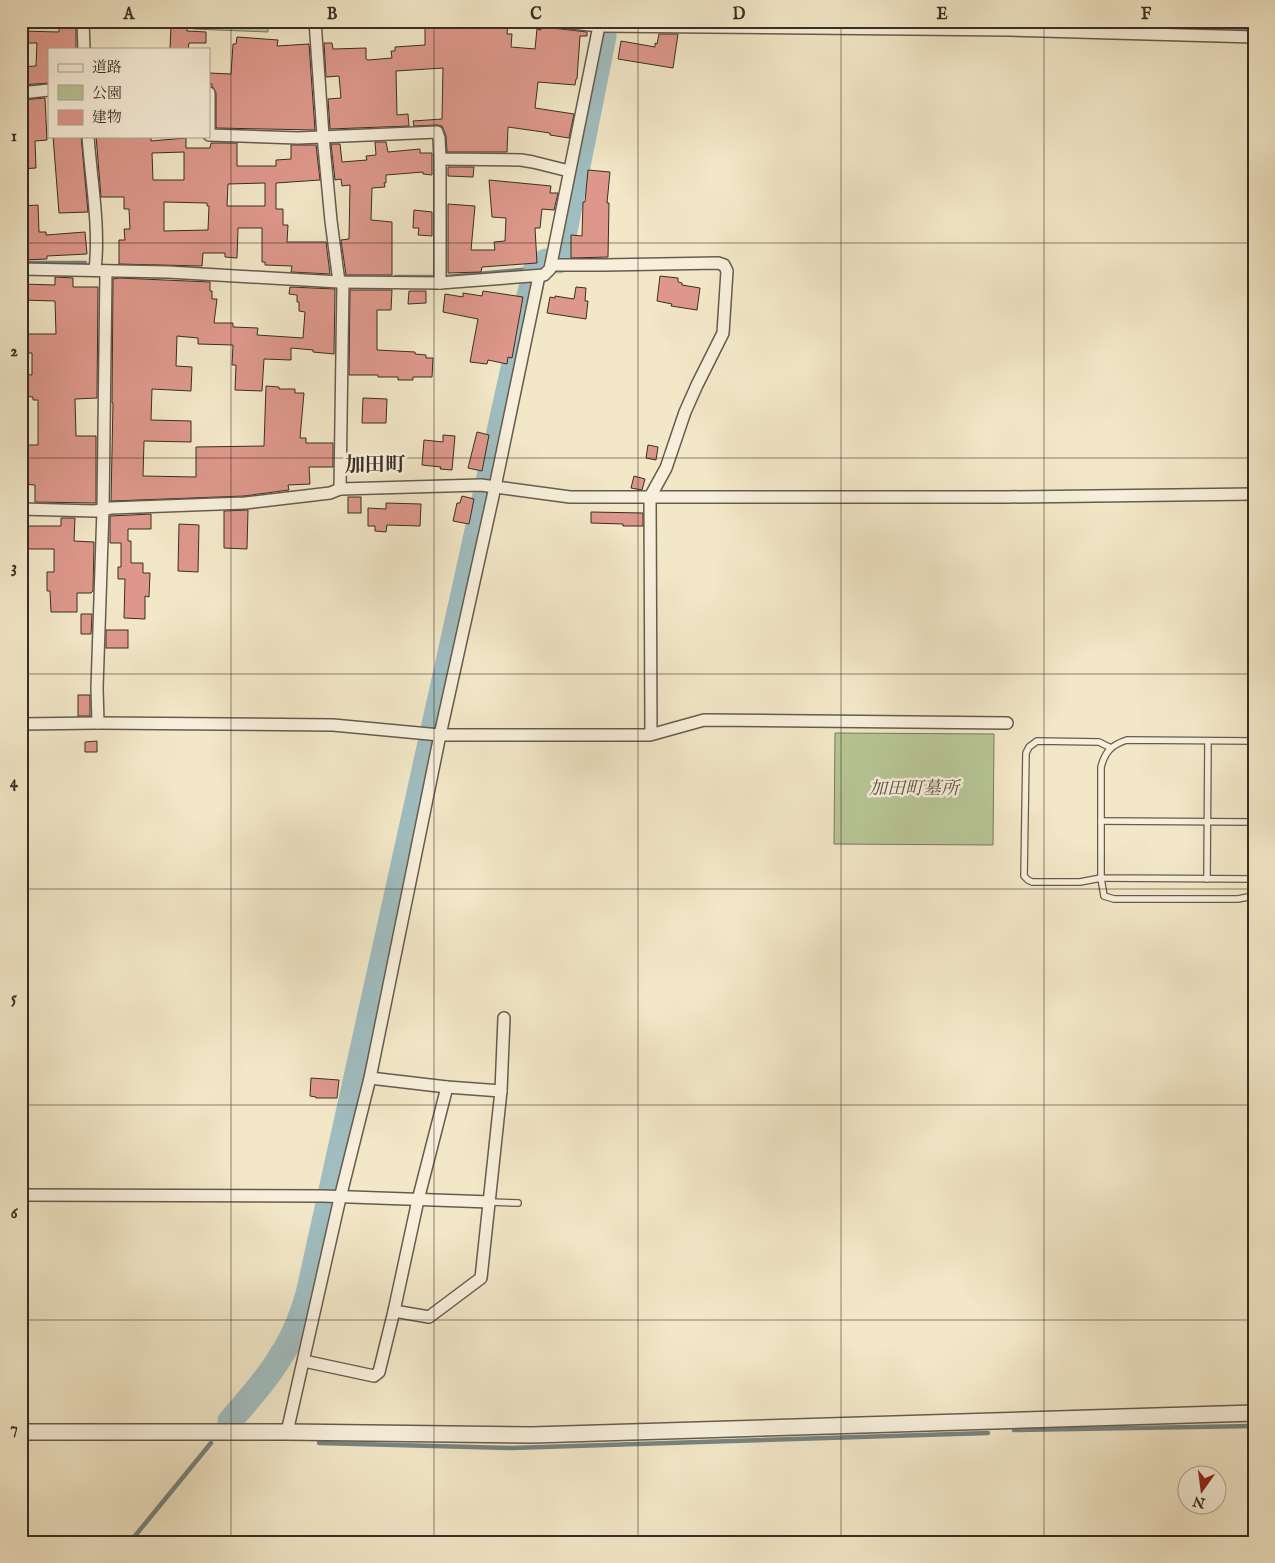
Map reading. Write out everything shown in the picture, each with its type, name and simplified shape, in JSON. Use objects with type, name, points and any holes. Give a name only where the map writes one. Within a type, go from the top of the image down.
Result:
[{"type":"street","points":[[83,21],[84,48]]},
{"type":"street","points":[[315,21],[331,221],[341,282],[340,489]]},
{"type":"street","points":[[553,21],[599,24],[1009,30],[1254,37]]},
{"type":"street","points":[[21,269],[168,272],[341,282],[440,283],[544,275],[551,265],[599,24]]},
{"type":"street","points":[[21,93],[48,90]]},
{"type":"street","points":[[210,135],[298,138],[437,132],[440,159],[440,283]]},
{"type":"street","points":[[88,138],[96,257],[101,270],[103,509],[97,688],[98,723]]},
{"type":"street","points":[[440,159],[520,160],[569,171]]},
{"type":"street","points":[[551,265],[718,262],[724,265],[727,271],[724,333],[697,385],[685,412],[666,468],[650,497],[651,734]]},
{"type":"street","points":[[287,1432],[304,1361],[333,1197],[370,1078],[434,734],[538,276]]},
{"type":"street","points":[[21,509],[96,511],[103,509],[245,503],[330,492],[340,489],[489,486],[570,497],[1007,497],[1254,494]]},
{"type":"street","points":[[21,724],[333,725],[434,734],[651,734],[704,720],[1007,723]]},
{"type":"street","points":[[394,1311],[429,1318],[481,1278],[501,1091],[504,1018]]},
{"type":"street","points":[[370,1078],[501,1091]]},
{"type":"street","points":[[304,1361],[374,1376],[379,1372],[418,1200],[447,1087]]},
{"type":"street","points":[[21,1195],[333,1197],[490,1202]]},
{"type":"street","points":[[21,1432],[287,1432],[532,1435],[1254,1413]]},
{"type":"lane","points":[[1254,741],[1126,740],[1111,748],[1104,755],[1101,767],[1101,878],[1104,896],[1114,899],[1238,899],[1248,897],[1254,893]]},
{"type":"lane","points":[[1111,748],[1099,742],[1037,741],[1029,747],[1026,753],[1024,876],[1028,880],[1032,882],[1080,882],[1101,878],[1254,879]]},
{"type":"lane","points":[[1207,879],[1208,741]]},
{"type":"lane","points":[[1101,821],[1254,822]]},
{"type":"lane","points":[[490,1202],[518,1203]]},
{"type":"green space","points":[[185,21],[268,21],[268,32],[193,29],[193,23]]},
{"type":"green space","name":"加田町墓所","points":[[835,733],[994,734],[993,845],[834,844]]},
{"type":"building","points":[[67,21],[76,21],[76,48],[48,48],[48,83],[21,85],[21,67],[36,66],[37,43],[21,43],[21,31],[59,32],[59,27],[67,28]]},
{"type":"building","points":[[462,21],[508,23],[507,34],[512,34],[511,47],[535,49],[537,29],[541,30],[541,21],[546,21],[548,27],[552,28],[587,32],[587,36],[580,36],[575,85],[538,82],[535,108],[574,114],[569,138],[550,135],[550,133],[508,127],[507,152],[447,152],[446,136],[442,126],[414,126],[413,121],[442,119],[443,68],[396,71],[397,115],[408,114],[409,126],[330,129],[328,99],[341,98],[339,76],[326,77],[324,43],[332,43],[333,49],[366,48],[366,59],[368,60],[392,58],[391,51],[395,51],[395,47],[425,45],[425,24],[462,23]]},
{"type":"building","points":[[171,26],[187,27],[187,31],[206,32],[206,43],[189,43],[188,48],[170,48]]},
{"type":"building","points":[[659,34],[678,34],[673,68],[618,59],[621,41],[655,47]]},
{"type":"building","points":[[237,37],[278,40],[277,46],[309,44],[315,130],[216,128],[216,93],[212,84],[210,84],[210,73],[231,74],[233,44],[236,44]]},
{"type":"building","points":[[45,98],[47,140],[35,141],[36,168],[21,169],[21,100]]},
{"type":"building","points":[[53,138],[81,138],[88,212],[59,213]]},
{"type":"building","points":[[96,138],[151,138],[151,141],[186,138],[186,148],[210,148],[211,143],[237,143],[237,166],[276,166],[276,160],[291,159],[291,145],[316,145],[320,180],[276,183],[276,209],[283,209],[283,225],[288,225],[287,242],[326,242],[330,274],[291,272],[292,266],[265,265],[265,262],[262,262],[262,228],[238,228],[237,258],[225,257],[225,253],[203,253],[202,266],[119,264],[119,240],[125,240],[124,229],[130,229],[129,209],[124,209],[124,197],[101,197]],"holes":[[[184,152],[184,180],[153,180],[152,153]],[[265,183],[265,206],[227,206],[228,184]],[[164,202],[207,203],[207,206],[209,206],[208,230],[164,231]]]},
{"type":"building","points":[[375,142],[386,142],[388,152],[420,149],[420,153],[432,153],[432,175],[423,174],[423,172],[386,175],[385,187],[372,188],[371,220],[392,222],[392,275],[346,275],[341,240],[349,239],[350,185],[342,186],[341,179],[335,180],[331,144],[340,144],[342,162],[367,160],[366,156],[376,155]]},
{"type":"building","points":[[448,167],[474,167],[473,177],[448,176]]},
{"type":"building","points":[[588,170],[610,172],[607,203],[609,203],[608,257],[571,258],[571,235],[582,236],[583,202],[585,202]]},
{"type":"building","points":[[489,180],[551,186],[550,193],[558,193],[554,210],[542,209],[540,228],[535,228],[537,263],[482,267],[481,272],[448,273],[448,204],[475,206],[471,250],[495,250],[494,242],[505,241],[506,218],[492,217]]},
{"type":"building","points":[[38,205],[39,232],[46,232],[46,235],[85,232],[87,254],[47,256],[47,259],[21,260],[21,206]]},
{"type":"building","points":[[414,210],[432,212],[432,236],[418,235],[419,228],[413,228]]},
{"type":"building","points":[[660,276],[678,278],[678,282],[682,283],[682,285],[700,288],[697,310],[671,306],[672,304],[657,301]]},
{"type":"building","points":[[55,277],[73,278],[73,287],[98,287],[97,398],[75,399],[76,436],[96,436],[96,503],[35,502],[35,485],[21,484],[21,445],[38,445],[38,400],[33,400],[33,397],[22,396],[21,374],[32,375],[32,353],[21,353],[21,334],[56,334],[55,301],[21,300],[21,284],[55,285]]},
{"type":"building","points":[[113,279],[210,282],[212,299],[217,299],[214,323],[233,323],[233,327],[258,328],[257,335],[303,338],[305,312],[299,311],[297,295],[289,294],[290,287],[335,289],[334,354],[291,348],[291,360],[264,359],[262,391],[235,390],[236,365],[232,365],[233,345],[198,344],[198,338],[177,336],[176,366],[192,367],[191,391],[152,389],[151,420],[191,421],[191,442],[144,441],[143,476],[196,477],[196,447],[264,446],[266,386],[279,387],[279,389],[295,389],[295,393],[304,393],[300,438],[306,438],[306,443],[333,443],[333,467],[309,467],[310,484],[288,485],[289,490],[244,496],[111,501]]},
{"type":"building","points":[[576,287],[586,288],[585,301],[588,301],[586,319],[547,313],[550,297],[574,299]]},
{"type":"building","points":[[350,290],[392,290],[391,310],[377,310],[377,350],[415,352],[415,354],[426,355],[426,358],[433,358],[432,377],[413,377],[413,380],[398,380],[398,377],[349,375]]},
{"type":"building","points":[[409,291],[426,291],[426,303],[408,304]]},
{"type":"building","points":[[483,291],[523,297],[512,358],[508,357],[507,364],[488,360],[487,364],[470,362],[478,319],[443,312],[445,294],[463,297],[463,293],[482,296]]},
{"type":"building","points":[[363,398],[387,399],[386,423],[362,423]]},
{"type":"building","points":[[477,432],[489,435],[482,471],[468,468]]},
{"type":"building","points":[[443,435],[455,436],[452,470],[422,465],[424,440],[443,442]]},
{"type":"building","points":[[648,445],[658,447],[656,460],[646,458]]},
{"type":"building","points":[[634,476],[645,479],[642,490],[631,488]]},
{"type":"building","points":[[462,496],[474,499],[469,524],[453,521],[457,503],[460,503]]},
{"type":"building","points":[[348,497],[361,497],[361,513],[348,513]]},
{"type":"building","points":[[386,503],[421,504],[420,526],[387,525],[386,532],[375,531],[375,526],[368,526],[368,508],[386,509]]},
{"type":"building","points":[[248,510],[247,549],[224,548],[224,511]]},
{"type":"building","points":[[591,512],[643,513],[643,526],[591,523]]},
{"type":"building","points":[[151,514],[151,529],[128,529],[128,541],[131,541],[131,563],[143,563],[143,573],[150,573],[149,597],[145,596],[145,619],[124,618],[125,579],[118,579],[118,567],[121,567],[121,543],[110,543],[110,516]]},
{"type":"building","points":[[61,518],[75,518],[74,541],[94,542],[93,591],[91,593],[77,593],[77,612],[51,612],[50,591],[47,591],[47,572],[54,572],[54,549],[21,549],[21,529],[23,529],[23,526],[61,526]]},
{"type":"building","points":[[179,524],[199,525],[198,572],[178,571]]},
{"type":"building","points":[[81,614],[92,614],[91,634],[81,634]]},
{"type":"building","points":[[106,630],[128,630],[128,648],[106,648]]},
{"type":"building","points":[[78,695],[90,695],[90,716],[78,716]]},
{"type":"building","points":[[97,741],[97,752],[85,752],[85,742]]},
{"type":"building","points":[[311,1078],[339,1080],[337,1098],[316,1098],[310,1096]]},
{"type":"waterway","points":[[1036,21],[1254,28]]},
{"type":"waterway","points":[[559,261],[604,36]]},
{"type":"waterway","points":[[536,268],[546,261]]},
{"type":"waterway","points":[[21,263],[85,263]]},
{"type":"waterway","points":[[446,277],[531,269],[537,266]]},
{"type":"waterway","points":[[396,277],[433,277]]},
{"type":"waterway","points":[[230,1421],[264,1380],[286,1347],[297,1325],[308,1294],[531,287]]},
{"type":"waterway","points":[[1014,1430],[1254,1426]]},
{"type":"waterway","points":[[319,1443],[511,1448],[988,1433]]},
{"type":"waterway","points":[[130,1542],[211,1443]]},
{"type":"district","name":"加田町","points":[[375,465]]}]
